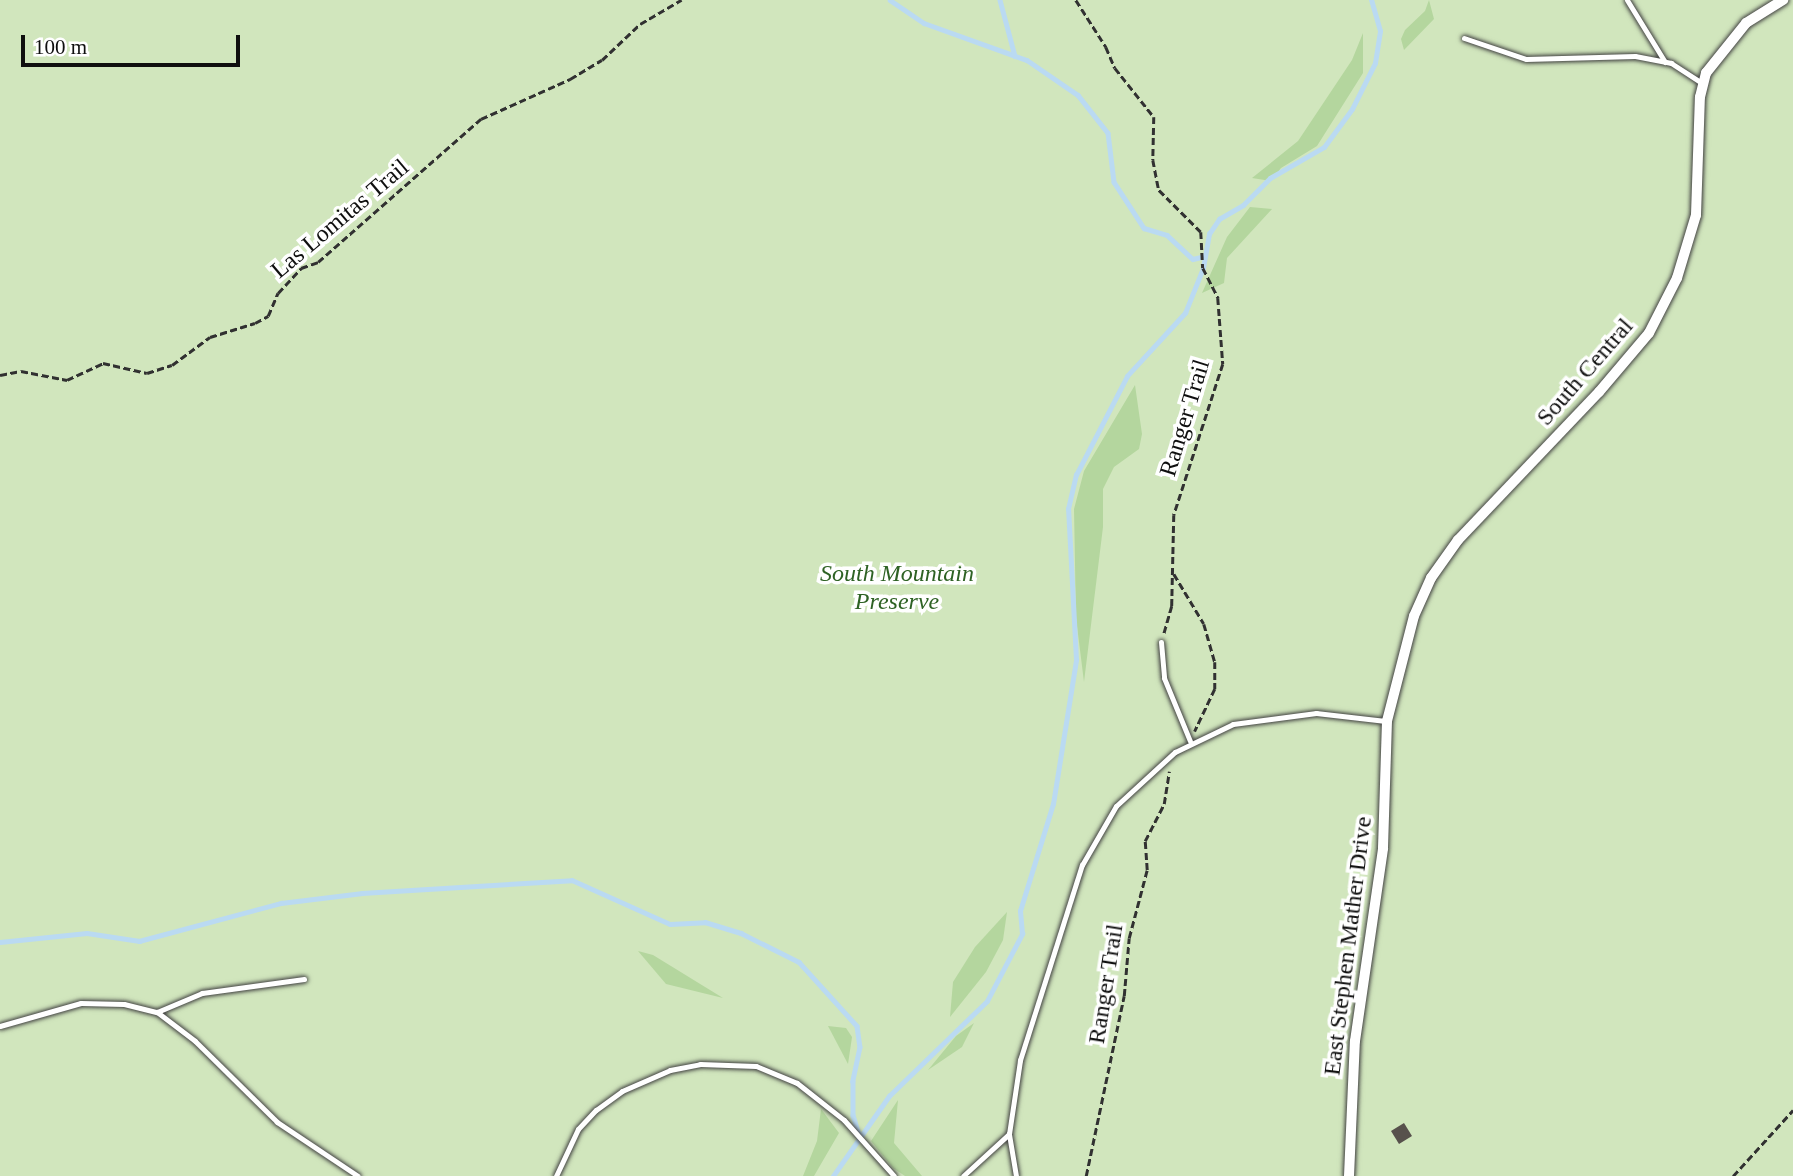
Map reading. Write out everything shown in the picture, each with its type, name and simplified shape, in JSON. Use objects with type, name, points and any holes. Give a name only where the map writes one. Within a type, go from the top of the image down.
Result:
[{"type":"street","name":"South Central","points":[[1387,721],[1413,616],[1445,557],[1636,350],[1668,298],[1696,215],[1703,84],[1721,49],[1746,23],[1783,0]]},
{"type":"street","name":"East Stephen Mather Drive","points":[[1349,1176],[1355,1041],[1383,848],[1387,721]]},
{"type":"lane","points":[[1627,0],[1665,62]]},
{"type":"lane","points":[[1464,38],[1526,60],[1635,56],[1665,62],[1703,84]]},
{"type":"lane","points":[[1161,642],[1164,678],[1189,738]]},
{"type":"lane","points":[[1016,1176],[1009,1135],[1020,1060],[1082,865],[1122,799],[1189,738],[1233,724],[1287,714],[1387,721]]},
{"type":"lane","points":[[157,1012],[202,993],[304,979]]},
{"type":"lane","points":[[0,1026],[94,1001],[157,1012],[195,1041],[277,1122],[358,1176]]},
{"type":"lane","points":[[556,1176],[578,1129],[596,1110],[634,1086],[670,1070],[700,1064],[756,1066],[797,1083],[844,1120],[894,1176]]},
{"type":"lane","points":[[963,1176],[1009,1135]]},
{"type":"path","name":"Las Lomitas Trail","points":[[0,375],[21,371],[67,380],[103,363],[147,373],[172,365],[211,337],[268,316],[278,293],[301,268],[318,262],[481,119],[570,79],[602,60],[640,23],[681,0]]},
{"type":"path","name":"Ranger Trail","points":[[1076,0],[1107,47],[1115,68],[1153,117],[1153,160],[1159,190],[1201,232],[1203,268],[1218,298],[1223,364],[1174,515],[1172,606],[1161,642]]},
{"type":"path","points":[[1172,571],[1204,624],[1215,662],[1214,689],[1199,727],[1189,738]]},
{"type":"path","name":"Ranger Trail","points":[[1086,1176],[1124,996],[1129,938],[1147,870],[1144,841],[1164,804],[1166,778],[1174,762]]},
{"type":"path","points":[[1733,1176],[1793,1110]]},
{"type":"green space","name":"South Mountain Preserve","points":[[0,0],[1793,0],[1793,1176],[0,1176]]},
{"type":"green space","points":[[1429,0],[1434,19],[1404,50],[1401,39],[1405,30],[1425,11]]},
{"type":"green space","points":[[1363,33],[1363,73],[1317,146],[1281,168],[1271,181],[1252,178],[1298,141],[1352,60]]},
{"type":"green space","points":[[1250,207],[1272,209],[1227,258],[1224,283],[1202,293],[1227,237]]},
{"type":"green space","points":[[1135,385],[1142,434],[1139,449],[1114,467],[1103,489],[1103,527],[1084,682],[1076,618],[1074,509],[1084,471]]},
{"type":"green space","points":[[1007,912],[1003,940],[986,972],[950,1017],[953,982],[975,947]]},
{"type":"green space","points":[[638,951],[653,955],[723,998],[666,984]]},
{"type":"green space","points":[[974,1023],[962,1047],[928,1070],[956,1036]]},
{"type":"green space","points":[[828,1026],[846,1028],[852,1037],[848,1064]]},
{"type":"green space","points":[[898,1100],[894,1143],[922,1176],[905,1176],[893,1168],[871,1141]]},
{"type":"green space","points":[[821,1109],[839,1133],[814,1176],[803,1176],[817,1141]]},
{"type":"building","points":[[1404,1123],[1412,1136],[1399,1144],[1391,1131]]},
{"type":"waterway","points":[[890,0],[924,23],[1027,60],[1078,95],[1108,133],[1114,182],[1144,228],[1167,235],[1193,259],[1205,256]]},
{"type":"waterway","points":[[1000,0],[1015,56]]},
{"type":"waterway","points":[[833,1176],[889,1096],[987,1001],[1022,934],[1020,911],[1053,804],[1076,660],[1068,509],[1076,475],[1127,376],[1185,313],[1203,268],[1209,234],[1219,219],[1243,205],[1270,178],[1324,147],[1352,109],[1375,63],[1380,31],[1371,0]]},
{"type":"waterway","points":[[0,942],[87,933],[139,941],[281,903],[362,893],[572,880],[670,924],[705,922],[741,933],[799,962],[857,1026],[860,1047],[853,1081],[853,1115],[859,1135]]}]
